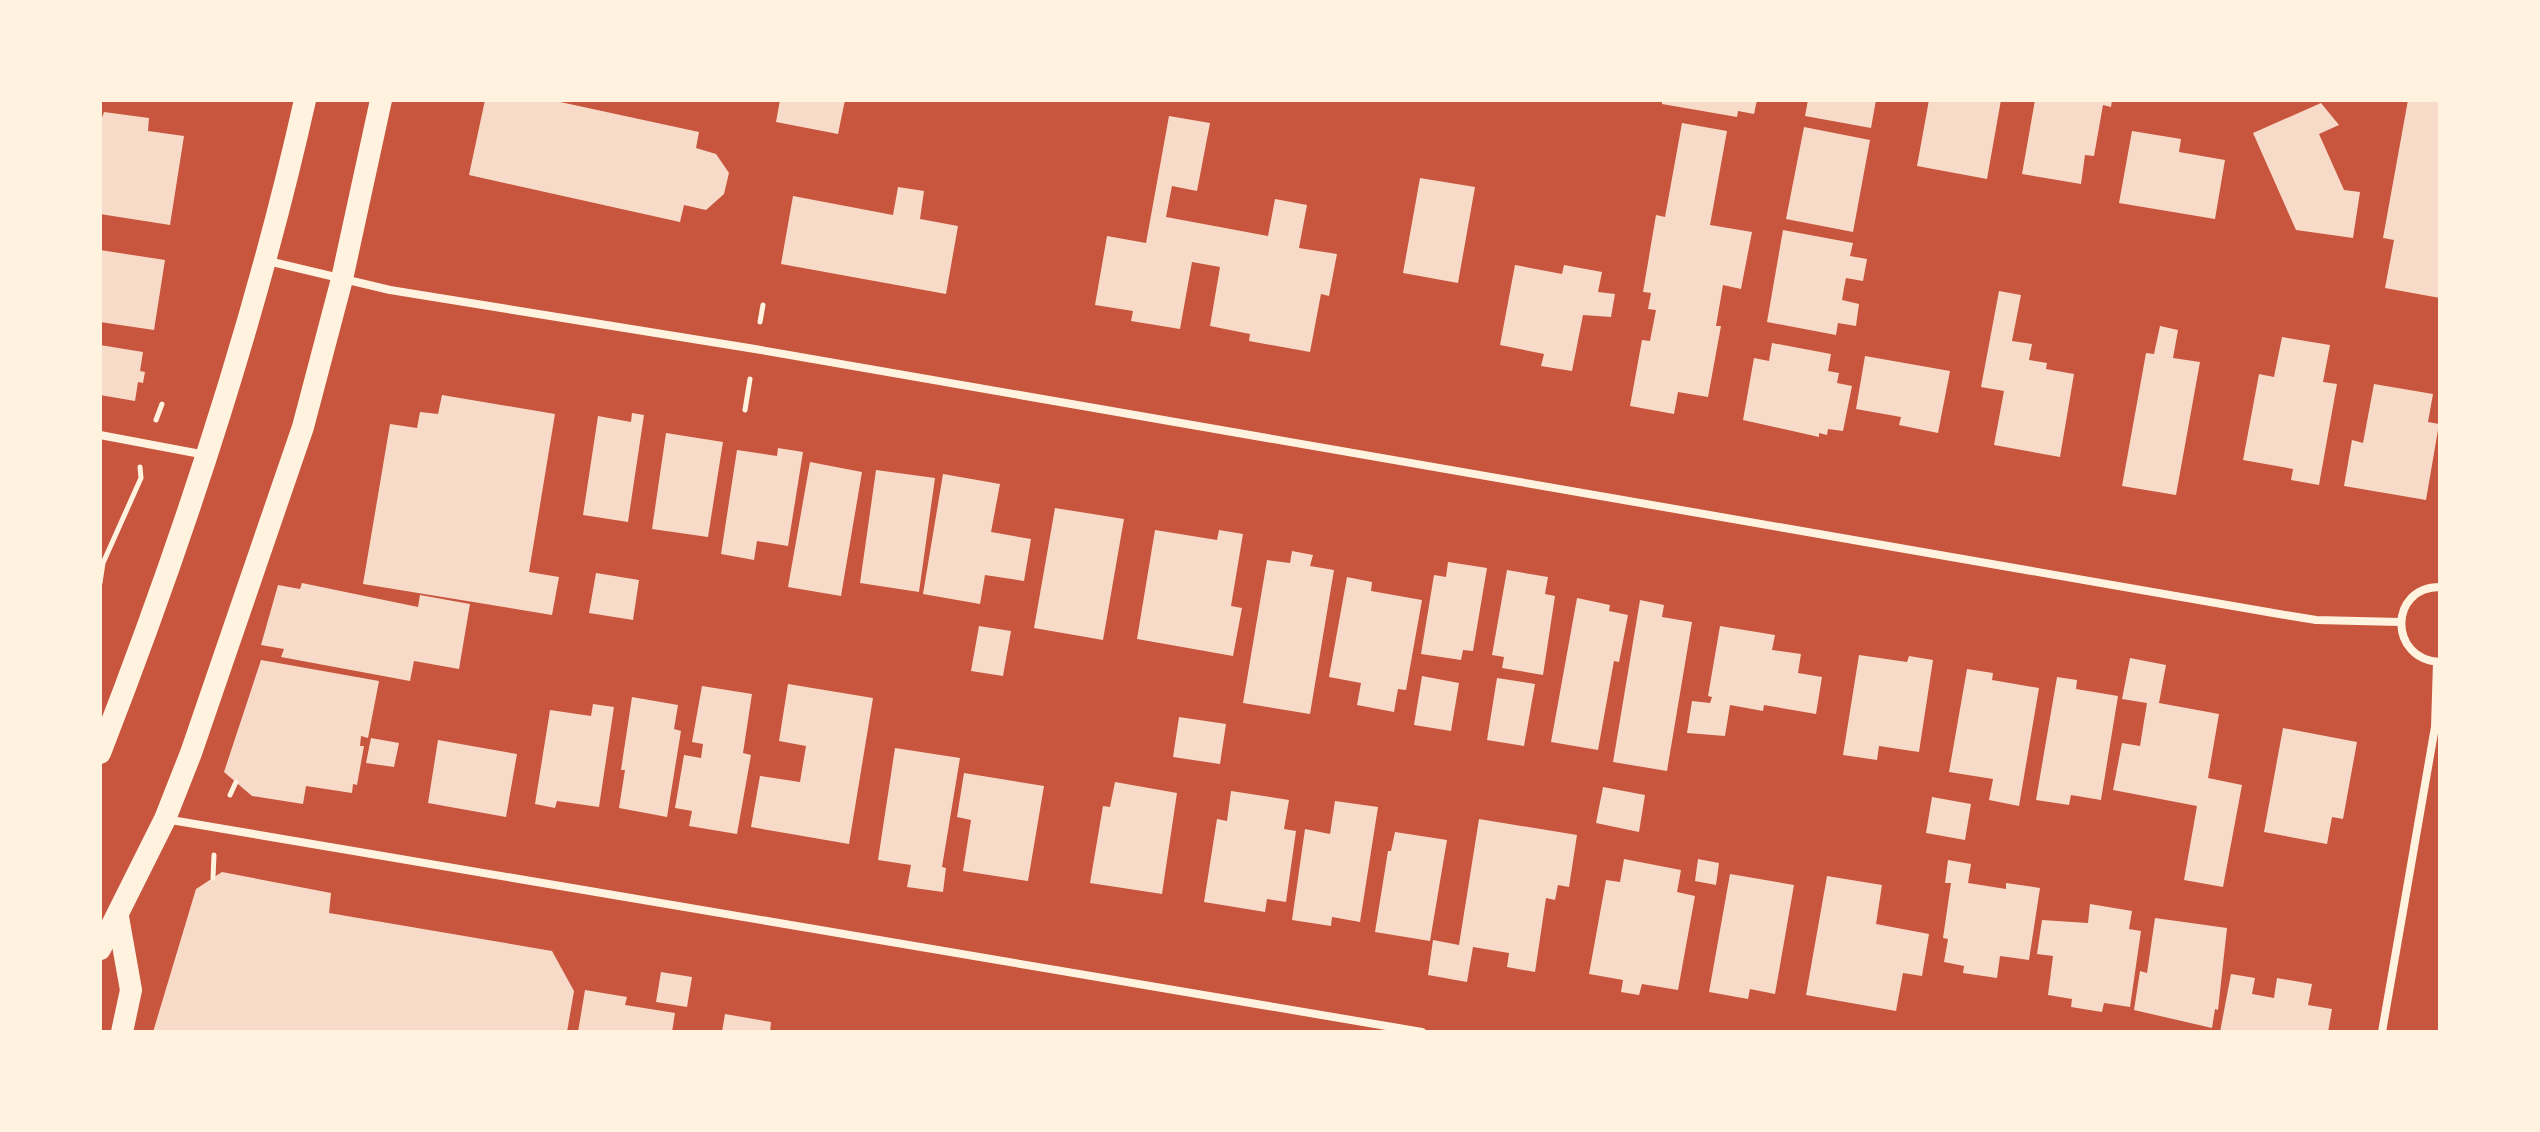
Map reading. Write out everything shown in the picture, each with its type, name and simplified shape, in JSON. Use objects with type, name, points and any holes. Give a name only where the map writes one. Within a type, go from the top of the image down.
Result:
[{"type":"highway","points":[[100,753],[207,455],[267,261],[305,100]]},
{"type":"highway","points":[[100,949],[165,819],[191,753],[303,427],[342,279],[381,100]]},
{"type":"highway","points":[[118,917],[131,990],[122,1032]]},
{"type":"street","points":[[267,261],[342,279],[2316,620],[2400,622]]},
{"type":"street","points":[[100,435],[207,455]]},
{"type":"street","points":[[2382,1032],[2435,727],[2439,662],[2425,660],[2406,645],[2400,622],[2409,599],[2420,591],[2440,587]]},
{"type":"street","points":[[165,819],[1422,1032]]},
{"type":"path","points":[[760,322],[763,305]]},
{"type":"path","points":[[745,410],[750,379]]},
{"type":"path","points":[[156,420],[162,404]]},
{"type":"path","points":[[100,583],[103,563],[141,478]]},
{"type":"path","points":[[230,795],[236,782]]},
{"type":"path","points":[[213,878],[214,855]]},
{"type":"building","points":[[485,100],[551,100],[699,132],[696,148],[716,154],[729,173],[724,194],[706,210],[684,205],[680,222],[469,175]]},
{"type":"building","points":[[780,100],[845,100],[838,134],[776,122]]},
{"type":"building","points":[[1662,100],[1757,100],[1754,114],[1738,111],[1737,117],[1662,104]]},
{"type":"building","points":[[1808,100],[1876,100],[1871,128],[1805,116]]},
{"type":"building","points":[[1929,100],[2001,100],[1987,179],[1917,166]]},
{"type":"building","points":[[2035,100],[2112,100],[2111,107],[2103,105],[2094,156],[2085,155],[2081,184],[2022,174]]},
{"type":"building","points":[[2408,100],[2440,100],[2440,298],[2385,288],[2394,240],[2383,238]]},
{"type":"building","points":[[2321,103],[2339,125],[2319,134],[2344,190],[2360,192],[2353,238],[2296,230],[2253,133]]},
{"type":"building","points":[[104,112],[149,118],[148,131],[184,136],[170,225],[100,214],[100,123]]},
{"type":"building","points":[[1169,116],[1210,123],[1197,191],[1172,186],[1166,217],[1268,236],[1275,199],[1307,205],[1299,248],[1337,254],[1329,296],[1321,294],[1310,352],[1249,341],[1250,334],[1210,326],[1220,267],[1192,262],[1180,329],[1131,321],[1133,311],[1095,305],[1107,236],[1146,243]]},
{"type":"building","points":[[1682,123],[1727,131],[1710,225],[1752,232],[1741,289],[1723,285],[1716,326],[1721,326],[1708,397],[1678,392],[1674,414],[1630,406],[1642,340],[1650,341],[1656,310],[1648,309],[1651,293],[1643,292],[1656,215],[1665,217]]},
{"type":"building","points":[[1804,127],[1870,140],[1853,232],[1786,219]]},
{"type":"building","points":[[2132,131],[2181,139],[2179,152],[2225,160],[2215,219],[2119,203]]},
{"type":"building","points":[[1420,178],[1475,187],[1458,283],[1403,273]]},
{"type":"building","points":[[898,187],[924,191],[920,219],[958,226],[946,294],[781,264],[793,196],[893,215]]},
{"type":"building","points":[[1783,230],[1853,243],[1850,256],[1867,259],[1863,281],[1846,278],[1842,300],[1859,304],[1856,326],[1838,323],[1836,335],[1767,322]]},
{"type":"building","points":[[100,250],[165,260],[154,330],[100,322]]},
{"type":"building","points":[[1515,265],[1562,274],[1564,265],[1602,272],[1598,292],[1615,294],[1611,317],[1583,315],[1572,371],[1541,366],[1544,354],[1500,345]]},
{"type":"building","points":[[1999,291],[2021,295],[2012,341],[2032,344],[2029,360],[2047,363],[2046,369],[2074,374],[2060,457],[1994,445],[2004,391],[1981,387]]},
{"type":"building","points":[[2160,326],[2178,330],[2173,358],[2200,362],[2176,495],[2122,486],[2146,353],[2154,354]]},
{"type":"building","points":[[2282,337],[2330,345],[2323,382],[2337,384],[2319,485],[2291,480],[2293,469],[2243,460],[2259,374],[2274,377]]},
{"type":"building","points":[[1772,343],[1831,354],[1828,371],[1839,373],[1837,383],[1852,386],[1843,431],[1828,429],[1827,435],[1819,433],[1819,437],[1743,420],[1754,358],[1769,361]]},
{"type":"building","points":[[100,345],[143,352],[140,371],[145,372],[143,383],[138,382],[135,401],[100,395]]},
{"type":"building","points":[[1865,356],[1950,371],[1938,433],[1899,425],[1901,417],[1856,409]]},
{"type":"building","points":[[2374,384],[2433,394],[2428,422],[2439,424],[2426,500],[2344,486],[2352,440],[2363,443]]},
{"type":"building","points":[[442,395],[555,414],[529,572],[559,577],[552,615],[363,584],[390,424],[417,428],[420,412],[438,414]]},
{"type":"building","points":[[632,413],[644,415],[628,522],[583,515],[598,416],[631,422]]},
{"type":"building","points":[[666,433],[723,442],[708,537],[652,529]]},
{"type":"building","points":[[778,448],[803,452],[788,546],[757,541],[754,560],[721,554],[737,450],[777,456]]},
{"type":"building","points":[[810,462],[862,472],[841,596],[788,587]]},
{"type":"building","points":[[876,470],[935,478],[919,592],[860,583]]},
{"type":"building","points":[[943,474],[1000,484],[991,532],[1031,539],[1024,581],[985,575],[980,604],[923,594]]},
{"type":"building","points":[[1055,508],[1124,519],[1103,640],[1034,628]]},
{"type":"building","points":[[1155,530],[1217,540],[1219,530],[1243,534],[1231,606],[1242,608],[1233,656],[1137,639]]},
{"type":"building","points":[[1292,551],[1313,555],[1310,566],[1334,570],[1310,714],[1243,703],[1267,560],[1290,563]]},
{"type":"building","points":[[1448,562],[1487,568],[1473,651],[1463,650],[1461,660],[1421,654],[1434,575],[1446,577]]},
{"type":"building","points":[[1507,570],[1548,577],[1545,594],[1555,596],[1543,675],[1502,668],[1504,657],[1492,655]]},
{"type":"building","points":[[596,573],[639,580],[633,620],[589,613]]},
{"type":"building","points":[[1347,577],[1372,582],[1371,591],[1422,600],[1406,690],[1398,689],[1394,712],[1357,705],[1361,683],[1329,677]]},
{"type":"building","points":[[302,583],[418,607],[420,595],[470,604],[459,669],[414,661],[410,681],[281,657],[284,649],[261,645],[278,585],[300,589]]},
{"type":"building","points":[[1577,598],[1610,605],[1609,611],[1628,615],[1619,662],[1614,661],[1598,750],[1551,742]]},
{"type":"building","points":[[1640,600],[1664,605],[1662,617],[1692,622],[1667,771],[1613,762]]},
{"type":"building","points":[[979,626],[1011,631],[1003,676],[971,671]]},
{"type":"building","points":[[1720,626],[1775,635],[1772,650],[1801,654],[1798,673],[1822,677],[1816,714],[1764,705],[1763,711],[1730,705],[1725,736],[1687,733],[1692,701],[1710,703],[1712,697],[1708,696]]},
{"type":"building","points":[[1859,655],[1907,662],[1909,656],[1933,660],[1919,752],[1879,746],[1877,760],[1843,755]]},
{"type":"building","points":[[2130,658],[2166,665],[2159,703],[2219,714],[2208,778],[2242,785],[2223,887],[2184,880],[2197,806],[2113,790],[2122,743],[2140,746],[2147,703],[2122,699]]},
{"type":"building","points":[[261,660],[379,681],[368,738],[361,736],[360,746],[364,746],[357,785],[353,784],[352,793],[306,786],[303,804],[252,796],[224,772]]},
{"type":"building","points":[[1967,669],[1993,673],[1992,680],[2039,688],[2019,806],[1989,800],[1993,779],[1949,772]]},
{"type":"building","points":[[1422,676],[1459,683],[1451,731],[1414,725]]},
{"type":"building","points":[[2057,677],[2077,680],[2076,689],[2118,696],[2101,800],[2071,795],[2069,805],[2036,800]]},
{"type":"building","points":[[1497,678],[1535,684],[1524,746],[1487,740]]},
{"type":"building","points":[[788,684],[873,698],[849,844],[751,827],[760,776],[800,782],[806,746],[779,741]]},
{"type":"building","points":[[702,686],[752,694],[743,753],[751,755],[737,834],[689,826],[692,811],[675,808],[684,755],[701,758],[703,744],[692,742]]},
{"type":"building","points":[[632,697],[678,705],[674,729],[681,731],[667,817],[619,808],[625,770],[621,770]]},
{"type":"building","points":[[593,704],[614,707],[599,807],[557,801],[555,808],[535,804],[550,710],[591,716]]},
{"type":"building","points":[[1179,717],[1226,724],[1220,764],[1173,757]]},
{"type":"building","points":[[2283,728],[2357,742],[2343,819],[2332,817],[2327,844],[2264,832]]},
{"type":"building","points":[[371,738],[399,743],[394,767],[366,763]]},
{"type":"building","points":[[438,740],[517,754],[506,817],[428,803]]},
{"type":"building","points":[[895,748],[960,758],[942,867],[946,868],[943,892],[907,887],[911,865],[878,860]]},
{"type":"building","points":[[964,773],[1044,786],[1028,881],[963,871],[971,820],[957,817]]},
{"type":"building","points":[[1115,782],[1177,793],[1162,894],[1090,883],[1103,806],[1110,807]]},
{"type":"building","points":[[1603,787],[1645,795],[1639,832],[1596,823]]},
{"type":"building","points":[[1231,791],[1289,800],[1284,829],[1296,831],[1286,902],[1267,899],[1265,912],[1204,902],[1217,819],[1227,821]]},
{"type":"building","points":[[1932,797],[1971,804],[1965,840],[1926,833]]},
{"type":"building","points":[[1335,801],[1378,807],[1360,922],[1332,917],[1331,926],[1292,920],[1305,829],[1330,834]]},
{"type":"building","points":[[1479,819],[1577,835],[1569,887],[1558,885],[1555,900],[1546,898],[1535,972],[1507,967],[1509,953],[1473,947],[1467,982],[1428,975],[1433,940],[1459,945]]},
{"type":"building","points":[[1395,832],[1447,840],[1430,941],[1375,932],[1388,851],[1391,851]]},
{"type":"building","points":[[1624,859],[1681,870],[1677,892],[1695,896],[1678,990],[1642,984],[1639,995],[1621,992],[1623,980],[1589,974],[1606,880],[1620,882]]},
{"type":"building","points":[[1698,859],[1719,863],[1716,885],[1695,881]]},
{"type":"building","points":[[1948,860],[1971,864],[1968,883],[2006,889],[2006,883],[2040,888],[2029,960],[2000,956],[1997,978],[1963,973],[1964,966],[1944,962],[1948,939],[1943,938],[1951,883],[1945,883]]},
{"type":"building","points":[[222,872],[331,893],[329,913],[552,951],[574,991],[567,1032],[153,1032],[196,889]]},
{"type":"building","points":[[1730,874],[1794,885],[1775,994],[1750,989],[1748,999],[1709,992]]},
{"type":"building","points":[[1827,876],[1882,885],[1876,924],[1929,934],[1922,976],[1903,973],[1896,1011],[1806,995]]},
{"type":"building","points":[[2090,904],[2132,911],[2129,929],[2141,931],[2130,1007],[2104,1003],[2102,1012],[2071,1007],[2072,999],[2048,995],[2053,956],[2037,954],[2042,920],[2088,923]]},
{"type":"building","points":[[2155,918],[2227,928],[2218,1010],[2215,1009],[2212,1028],[2134,1010],[2140,971],[2147,973]]},
{"type":"building","points":[[661,972],[692,977],[687,1007],[656,1002]]},
{"type":"building","points":[[2231,974],[2255,978],[2252,994],[2274,998],[2277,978],[2312,984],[2308,1005],[2332,1009],[2328,1032],[2220,1032]]},
{"type":"building","points":[[585,990],[627,997],[625,1005],[675,1013],[672,1032],[578,1032]]},
{"type":"building","points":[[725,1014],[771,1022],[770,1032],[722,1032]]}]
